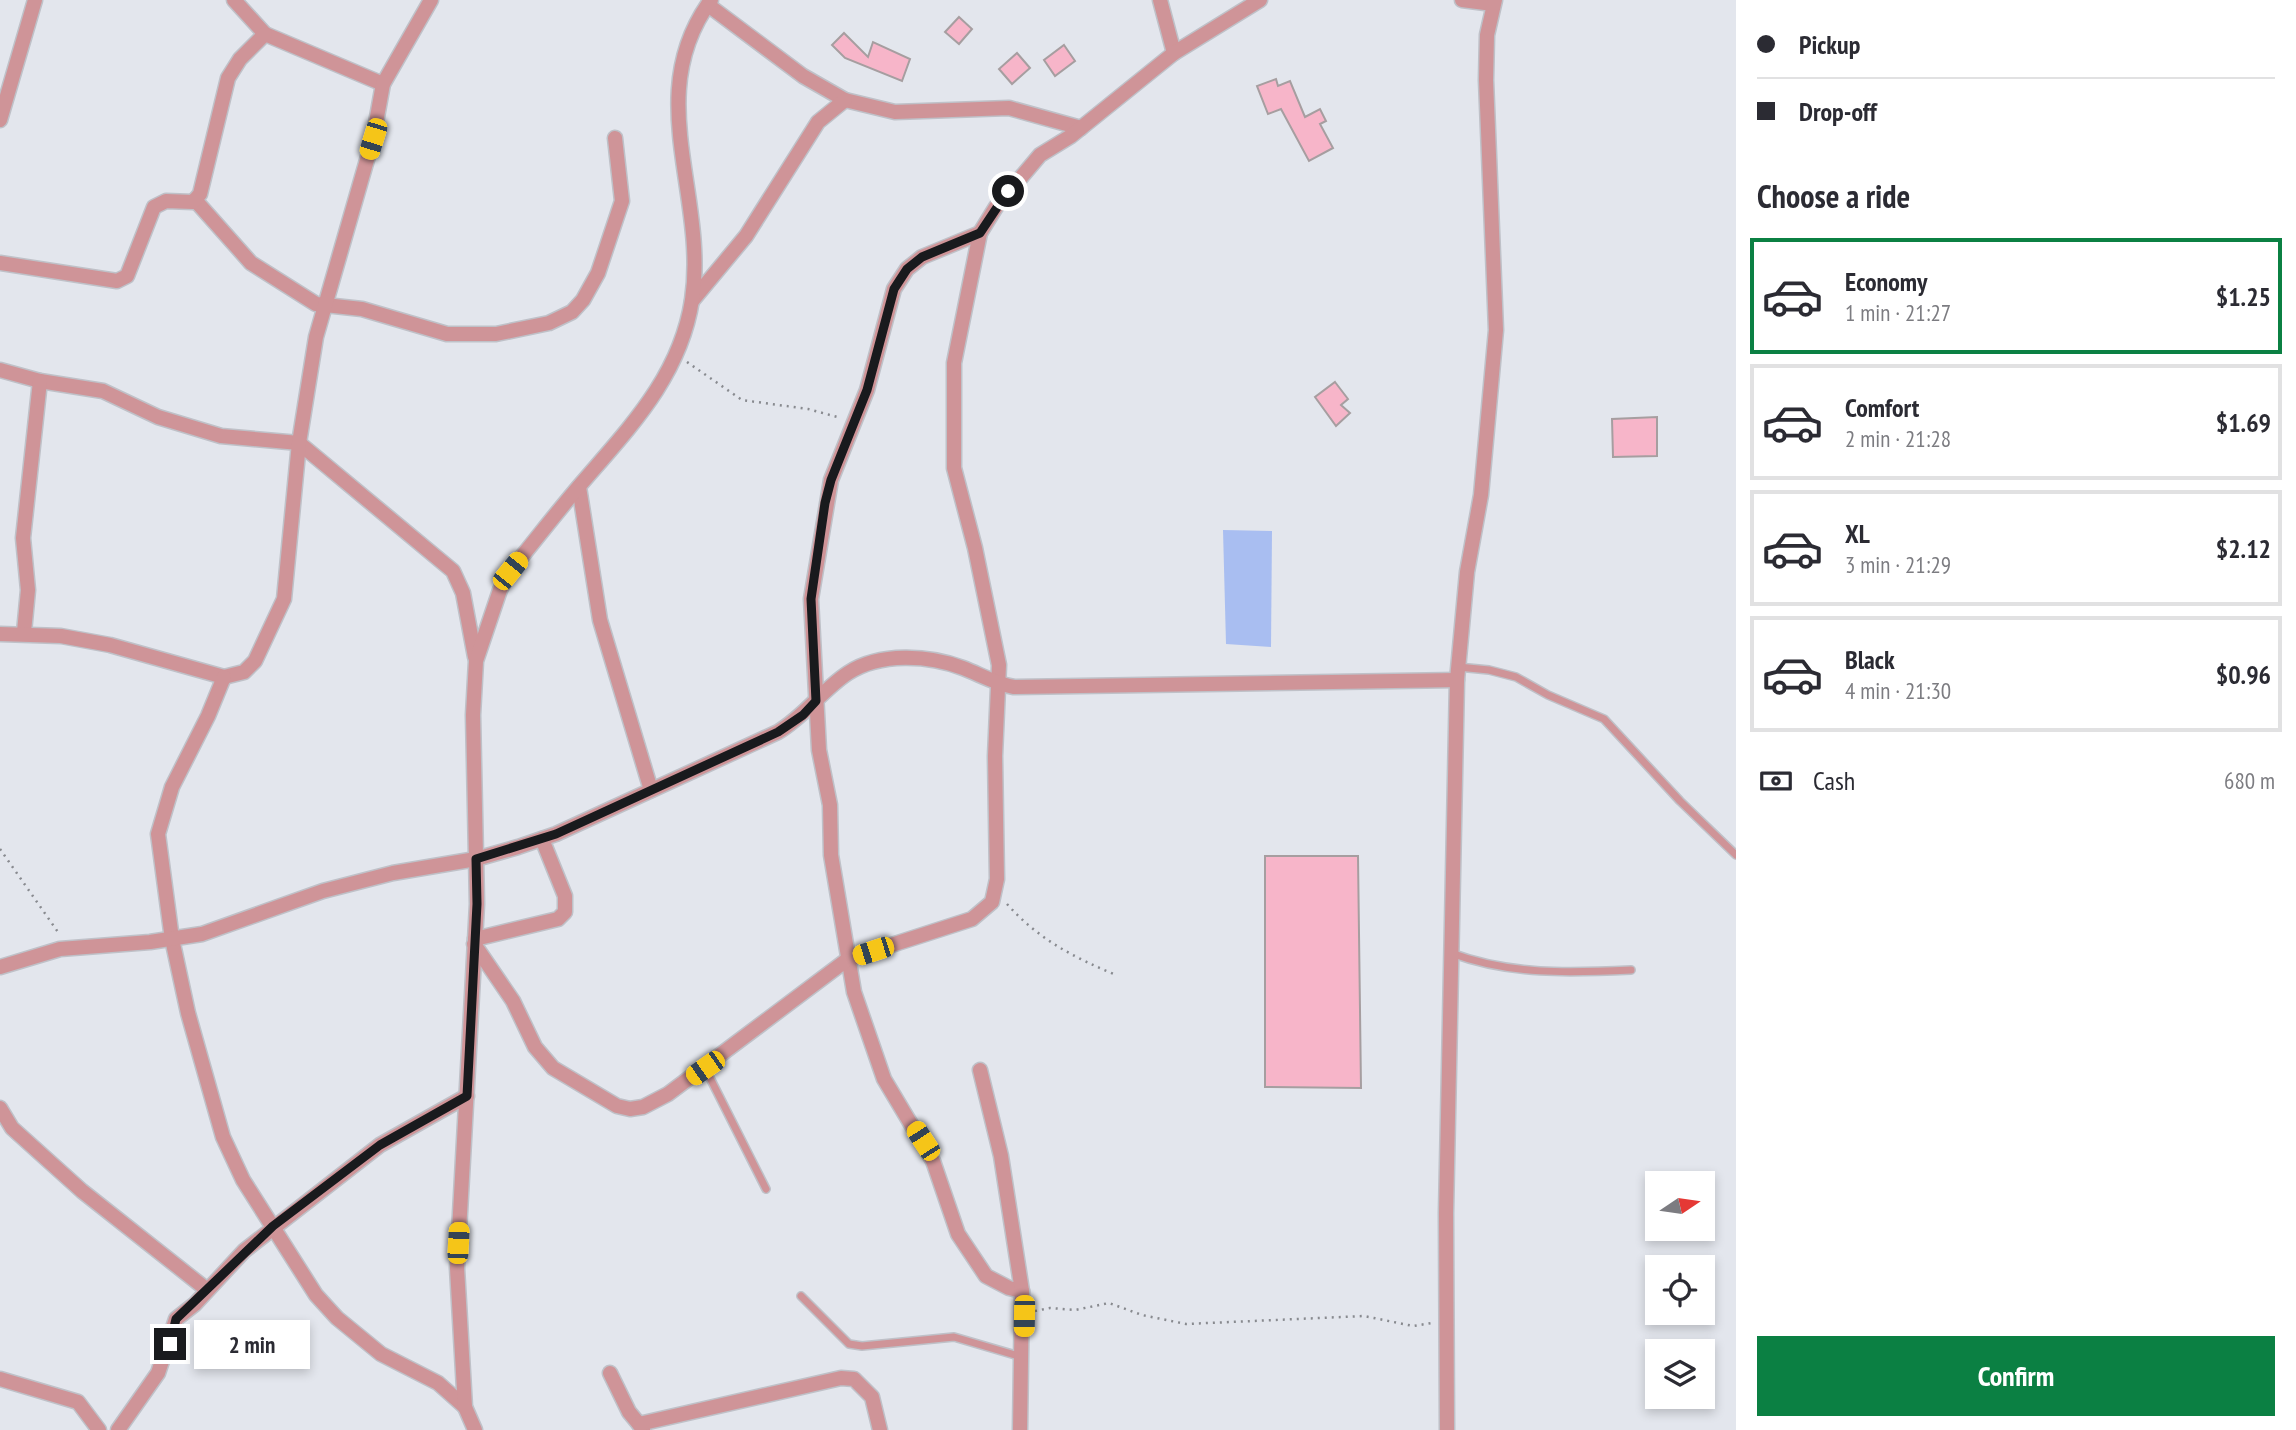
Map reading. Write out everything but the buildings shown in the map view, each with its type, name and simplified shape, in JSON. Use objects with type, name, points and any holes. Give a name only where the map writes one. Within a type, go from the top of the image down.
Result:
[{"type":"street","points":[[234,0],[265,34],[383,84]]},
{"type":"street","points":[[0,634],[24,632],[110,645],[224,677],[250,667],[284,599],[299,443],[324,307],[373,139],[383,84],[430,0]]},
{"type":"street","points":[[1160,0],[1174,53]]},
{"type":"street","points":[[475,942],[513,1000],[543,1058],[607,1102],[630,1109],[643,1107],[705,1068],[848,959],[972,919],[992,902],[997,890],[995,756],[998,658],[975,548],[954,476],[954,363],[980,233],[996,207],[1031,163],[1081,128],[1174,53],[1260,0]]},
{"type":"street","points":[[1447,1430],[1451,953],[1458,674],[1468,572],[1480,495],[1496,330],[1486,80],[1487,35],[1494,2],[1462,0]]},
{"type":"street","points":[[0,120],[32,1]]},
{"type":"street","points":[[476,661],[500,590],[510,571],[653,401],[675,356],[692,302],[693,239],[681,140],[678,79],[690,34],[710,2],[803,76],[845,100],[895,112],[1009,108],[1081,128]]},
{"type":"street","points":[[0,263],[117,281],[131,271],[154,207],[162,201],[195,200],[200,194],[228,78],[240,59],[265,34]]},
{"type":"street","points":[[692,302],[746,236],[818,122],[845,100]]},
{"type":"street","points":[[195,200],[262,273],[324,307],[362,309],[439,332],[496,334],[549,323],[572,312],[583,300],[598,273],[618,219],[622,180],[615,138]]},
{"type":"street","points":[[980,233],[945,245],[922,257],[907,269],[894,289],[867,390],[831,480],[812,578],[816,701],[819,750],[830,805],[831,855],[848,959],[854,992],[881,1072],[933,1161],[954,1225],[986,1276],[1009,1288],[1022,1291]]},
{"type":"street","points":[[0,370],[40,382],[103,391],[158,417],[221,436],[299,443],[453,571],[463,593],[476,661],[473,715],[476,859],[475,942],[457,1268],[465,1407],[475,1430]]},
{"type":"street","points":[[24,632],[29,598],[23,538],[40,382]]},
{"type":"street","points":[[579,487],[600,620],[651,790]]},
{"type":"street","points":[[0,967],[69,948],[202,934],[323,891],[393,873],[476,859],[542,839],[778,732],[803,715],[831,685],[851,671],[884,659],[948,664],[999,684],[1041,687],[1458,674]]},
{"type":"street","points":[[224,677],[161,815],[158,834],[172,939],[188,1013],[223,1137],[243,1180],[316,1295],[337,1318],[381,1354],[438,1383],[465,1407]]},
{"type":"street","points":[[475,942],[558,919],[565,912],[565,896],[542,839]]},
{"type":"street","points":[[980,1070],[1004,1169],[1022,1291],[1024,1316],[1020,1430]]},
{"type":"street","points":[[118,1430],[158,1373],[176,1319],[195,1304],[206,1289],[273,1226],[380,1145],[467,1096]]},
{"type":"street","points":[[0,1108],[12,1128],[82,1191],[206,1289]]},
{"type":"street","points":[[610,1373],[641,1427],[738,1400],[841,1378],[854,1379],[872,1397],[880,1430]]},
{"type":"street","points":[[0,1379],[78,1402],[99,1430]]},
{"type":"lane","points":[[1458,674],[1489,670],[1516,677],[1548,695],[1604,719],[1736,855]]},
{"type":"lane","points":[[1451,953],[1486,966],[1522,971],[1631,970]]},
{"type":"lane","points":[[705,1068],[766,1189]]},
{"type":"lane","points":[[801,1296],[849,1344],[862,1346],[954,1338],[1023,1357]]},
{"type":"path","points":[[675,356],[692,364],[742,400],[808,409],[853,424]]},
{"type":"path","points":[[0,849],[69,948]]},
{"type":"path","points":[[997,890],[1014,913],[1039,936],[1068,954],[1116,975]]},
{"type":"path","points":[[1024,1316],[1044,1308],[1075,1310],[1108,1303],[1142,1315],[1186,1324],[1364,1316],[1413,1326],[1433,1322],[1446,1313]]},
{"type":"shaded area","points":[[1223,530],[1272,531],[1271,647],[1226,644]]},
{"type":"route","points":[[170,1344],[176,1319],[195,1304],[220,1274],[273,1226],[380,1145],[467,1096],[471,976],[477,904],[476,859],[556,834],[778,732],[803,715],[816,701],[811,599],[825,503],[831,480],[867,390],[894,289],[907,269],[922,257],[945,245],[980,233],[1008,191]]}]
